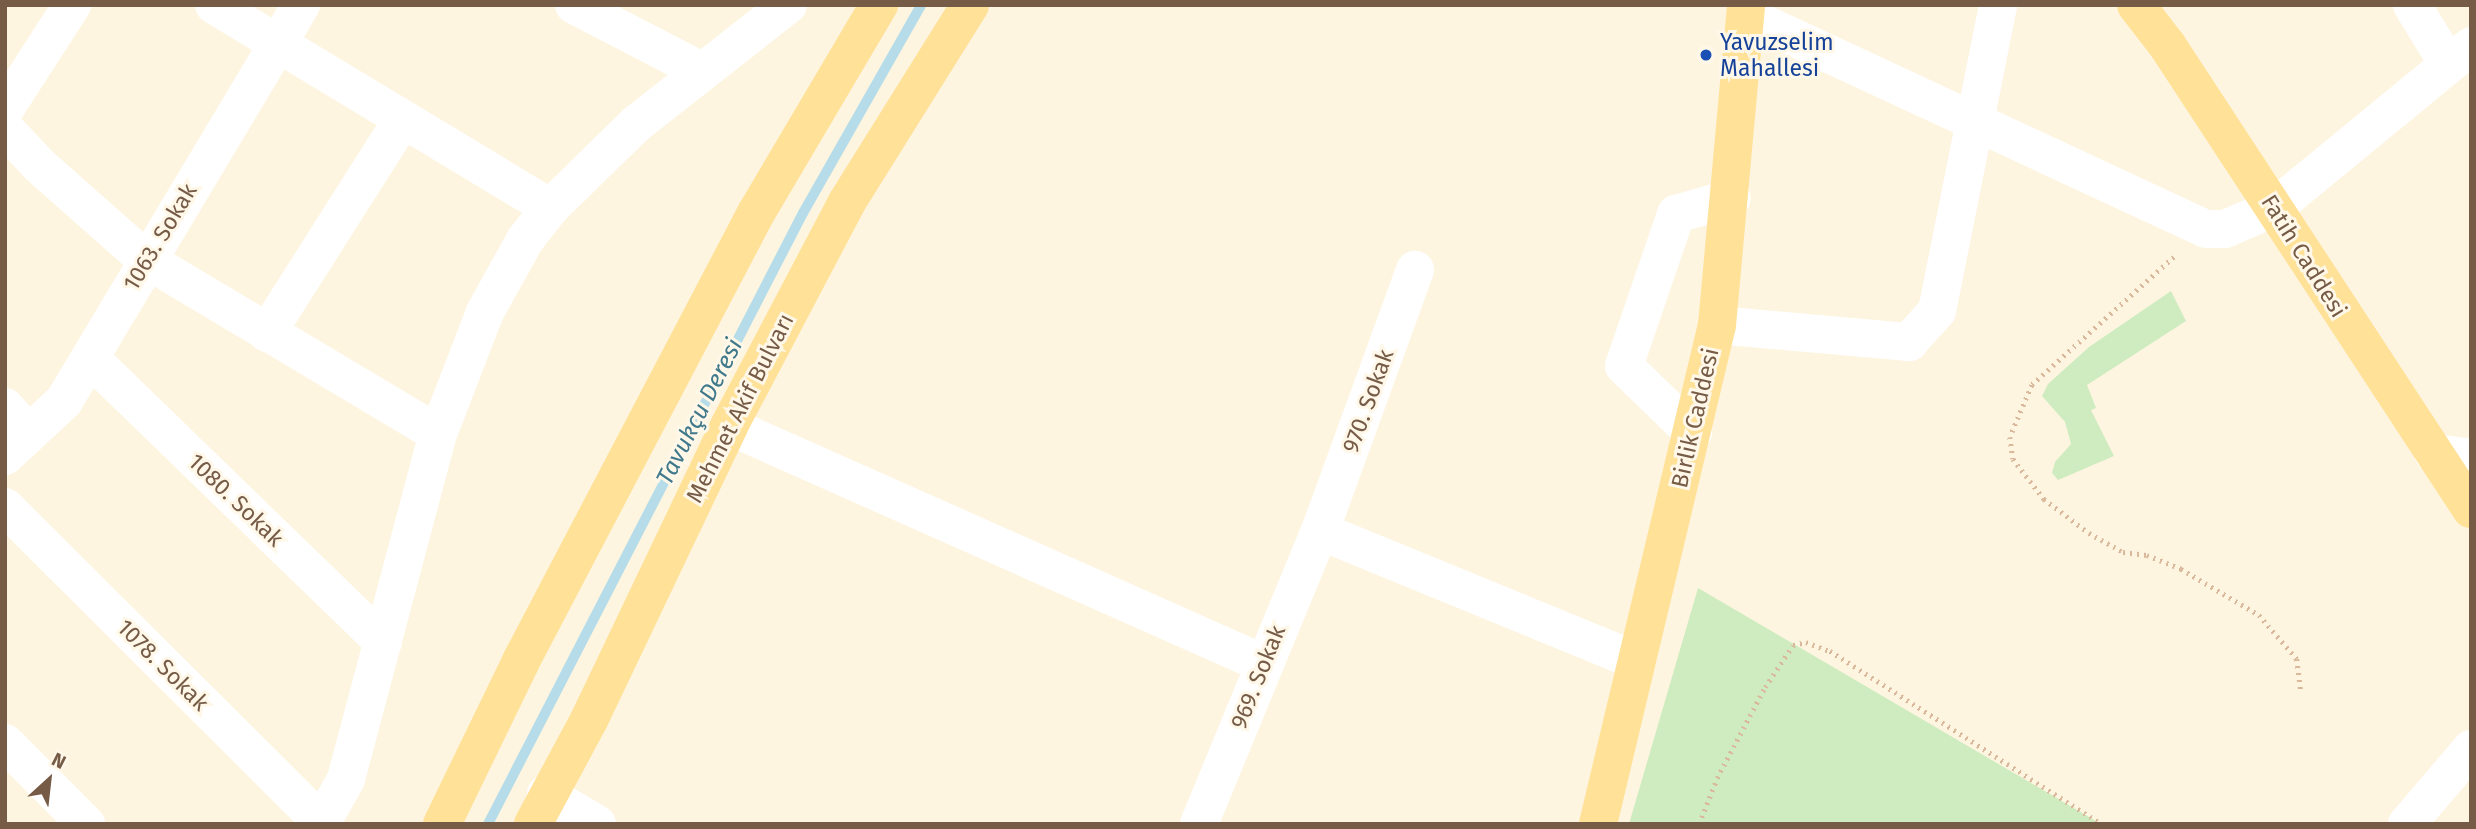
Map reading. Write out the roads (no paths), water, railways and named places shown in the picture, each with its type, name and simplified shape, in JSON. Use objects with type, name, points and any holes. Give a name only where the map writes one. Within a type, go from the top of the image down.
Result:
[{"type":"main road","points":[[442,824],[521,661],[749,225],[879,5]]},
{"type":"main road","name":"Mehmet Akif Bulvarı","points":[[539,809],[589,720],[729,426],[846,202],[970,5]]},
{"type":"main road","name":"Fatih Caddesi","points":[[2136,5],[2167,45],[2471,509]]},
{"type":"main road","name":"Birlik Caddesi","points":[[1598,824],[1634,660],[1693,433],[1717,325],[1732,198],[1746,10]]},
{"type":"street","points":[[5,109],[72,5]]},
{"type":"street","points":[[214,5],[550,208]]},
{"type":"street","name":"1063. Sokak","points":[[13,433],[64,401],[145,259],[301,5]]},
{"type":"street","points":[[574,5],[703,72]]},
{"type":"street","points":[[321,824],[346,779],[438,434],[485,312],[525,240],[550,208],[636,124],[788,5]]},
{"type":"street","points":[[1717,325],[1909,342],[1937,311],[1977,123],[1998,5]]},
{"type":"street","points":[[1746,10],[1977,123],[2206,229],[2225,229],[2274,208],[2460,55],[2413,5]]},
{"type":"street","points":[[267,333],[402,120]]},
{"type":"street","points":[[5,129],[40,166],[145,259],[438,434]]},
{"type":"street","points":[[1693,433],[1624,366],[1676,214],[1732,198]]},
{"type":"street","name":"970. Sokak","points":[[1320,531],[1415,270]]},
{"type":"street","name":"1080. Sokak","points":[[90,358],[383,642]]},
{"type":"street","points":[[729,426],[1262,663]]},
{"type":"street","points":[[2433,453],[2471,458]]},
{"type":"street","name":"1078. Sokak","points":[[5,507],[321,824]]},
{"type":"street","points":[[1320,531],[1634,660]]},
{"type":"street","name":"969. Sokak","points":[[1199,824],[1262,663],[1320,531]]},
{"type":"street","points":[[5,743],[86,824]]},
{"type":"street","points":[[2407,824],[2471,750]]},
{"type":"street","points":[[539,809],[597,824]]},
{"type":"waterway","name":"Tavukçu Deresi","points":[[488,824],[803,213],[921,5]]},
{"type":"place","name":"Yavuzselim Mahallesi","points":[[1706,55]]}]
